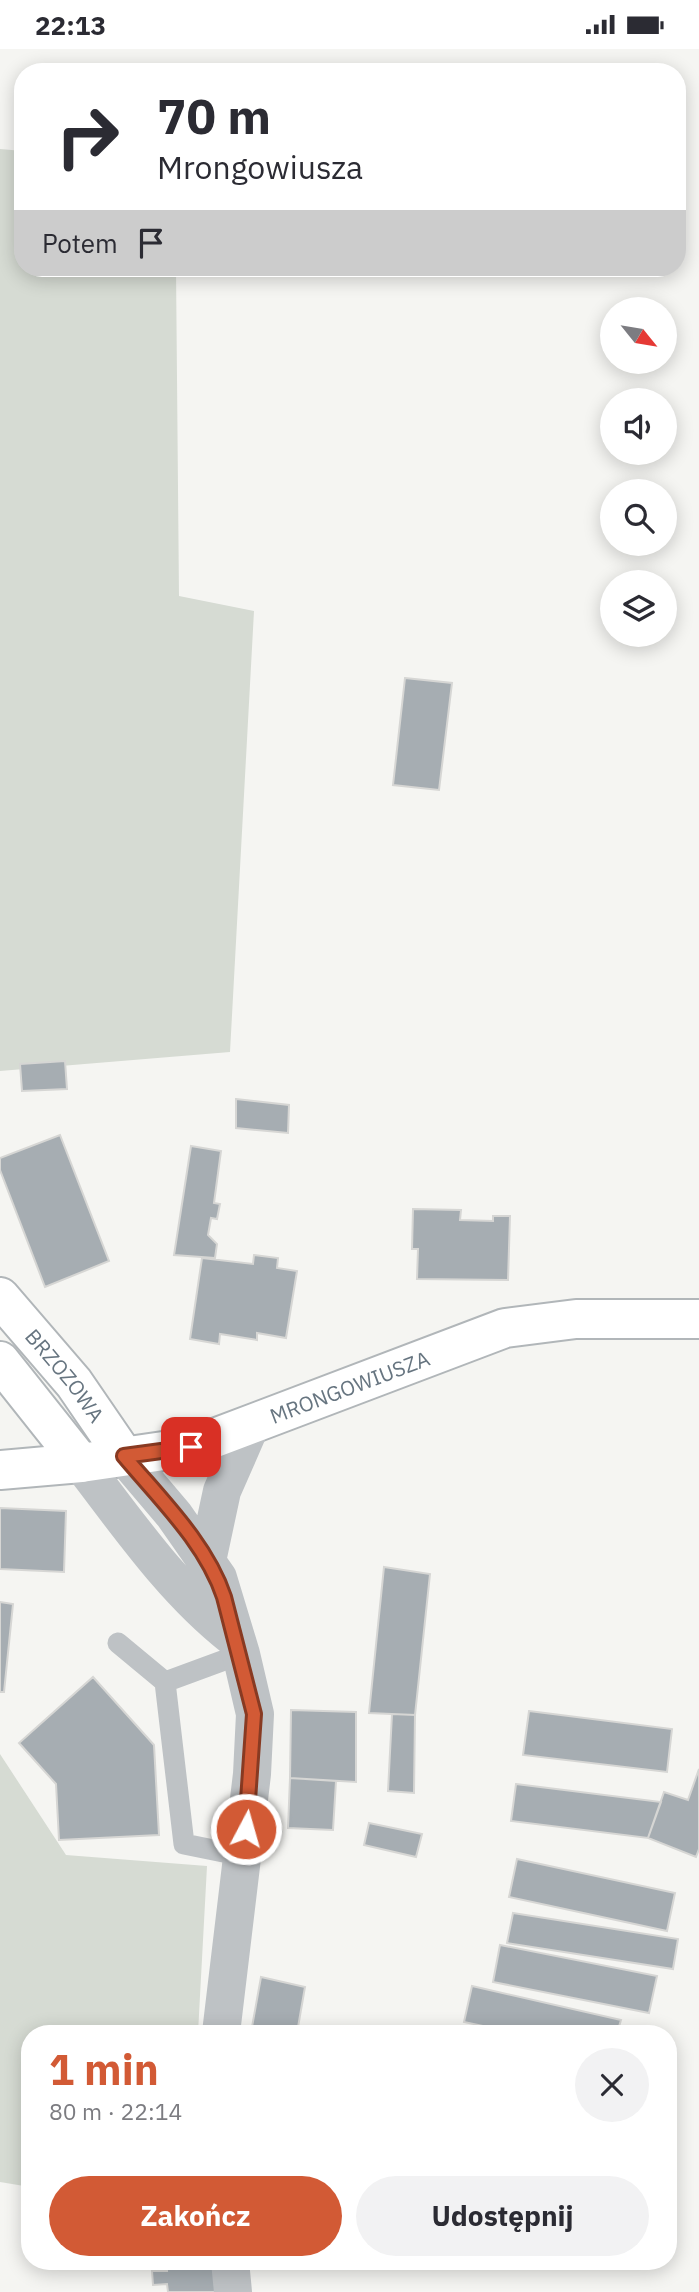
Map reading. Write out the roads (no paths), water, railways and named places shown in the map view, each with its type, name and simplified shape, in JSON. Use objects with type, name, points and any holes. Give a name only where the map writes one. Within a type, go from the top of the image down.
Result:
[{"type":"street","name":"BRZOZOWA","points":[[0,1297],[74,1383],[124,1456]]},
{"type":"street","name":"MRONGOWIUSZA","points":[[0,1470],[81,1463],[191,1447],[250,1427],[505,1328],[576,1319],[699,1318]]},
{"type":"street","name":"BRZOZOWA","points":[[0,1361],[81,1463]]},
{"type":"street","points":[[207,1561],[222,1491],[250,1427]]},
{"type":"street","points":[[124,1456],[218,1578],[254,1714],[243,1856],[222,2025]]},
{"type":"street","points":[[81,1463],[150,1552],[237,1645]]},
{"type":"street","points":[[231,2270],[233,2292]]},
{"type":"lane","points":[[118,1643],[165,1682],[184,1844],[243,1856]]},
{"type":"lane","points":[[165,1682],[237,1645]]}]
